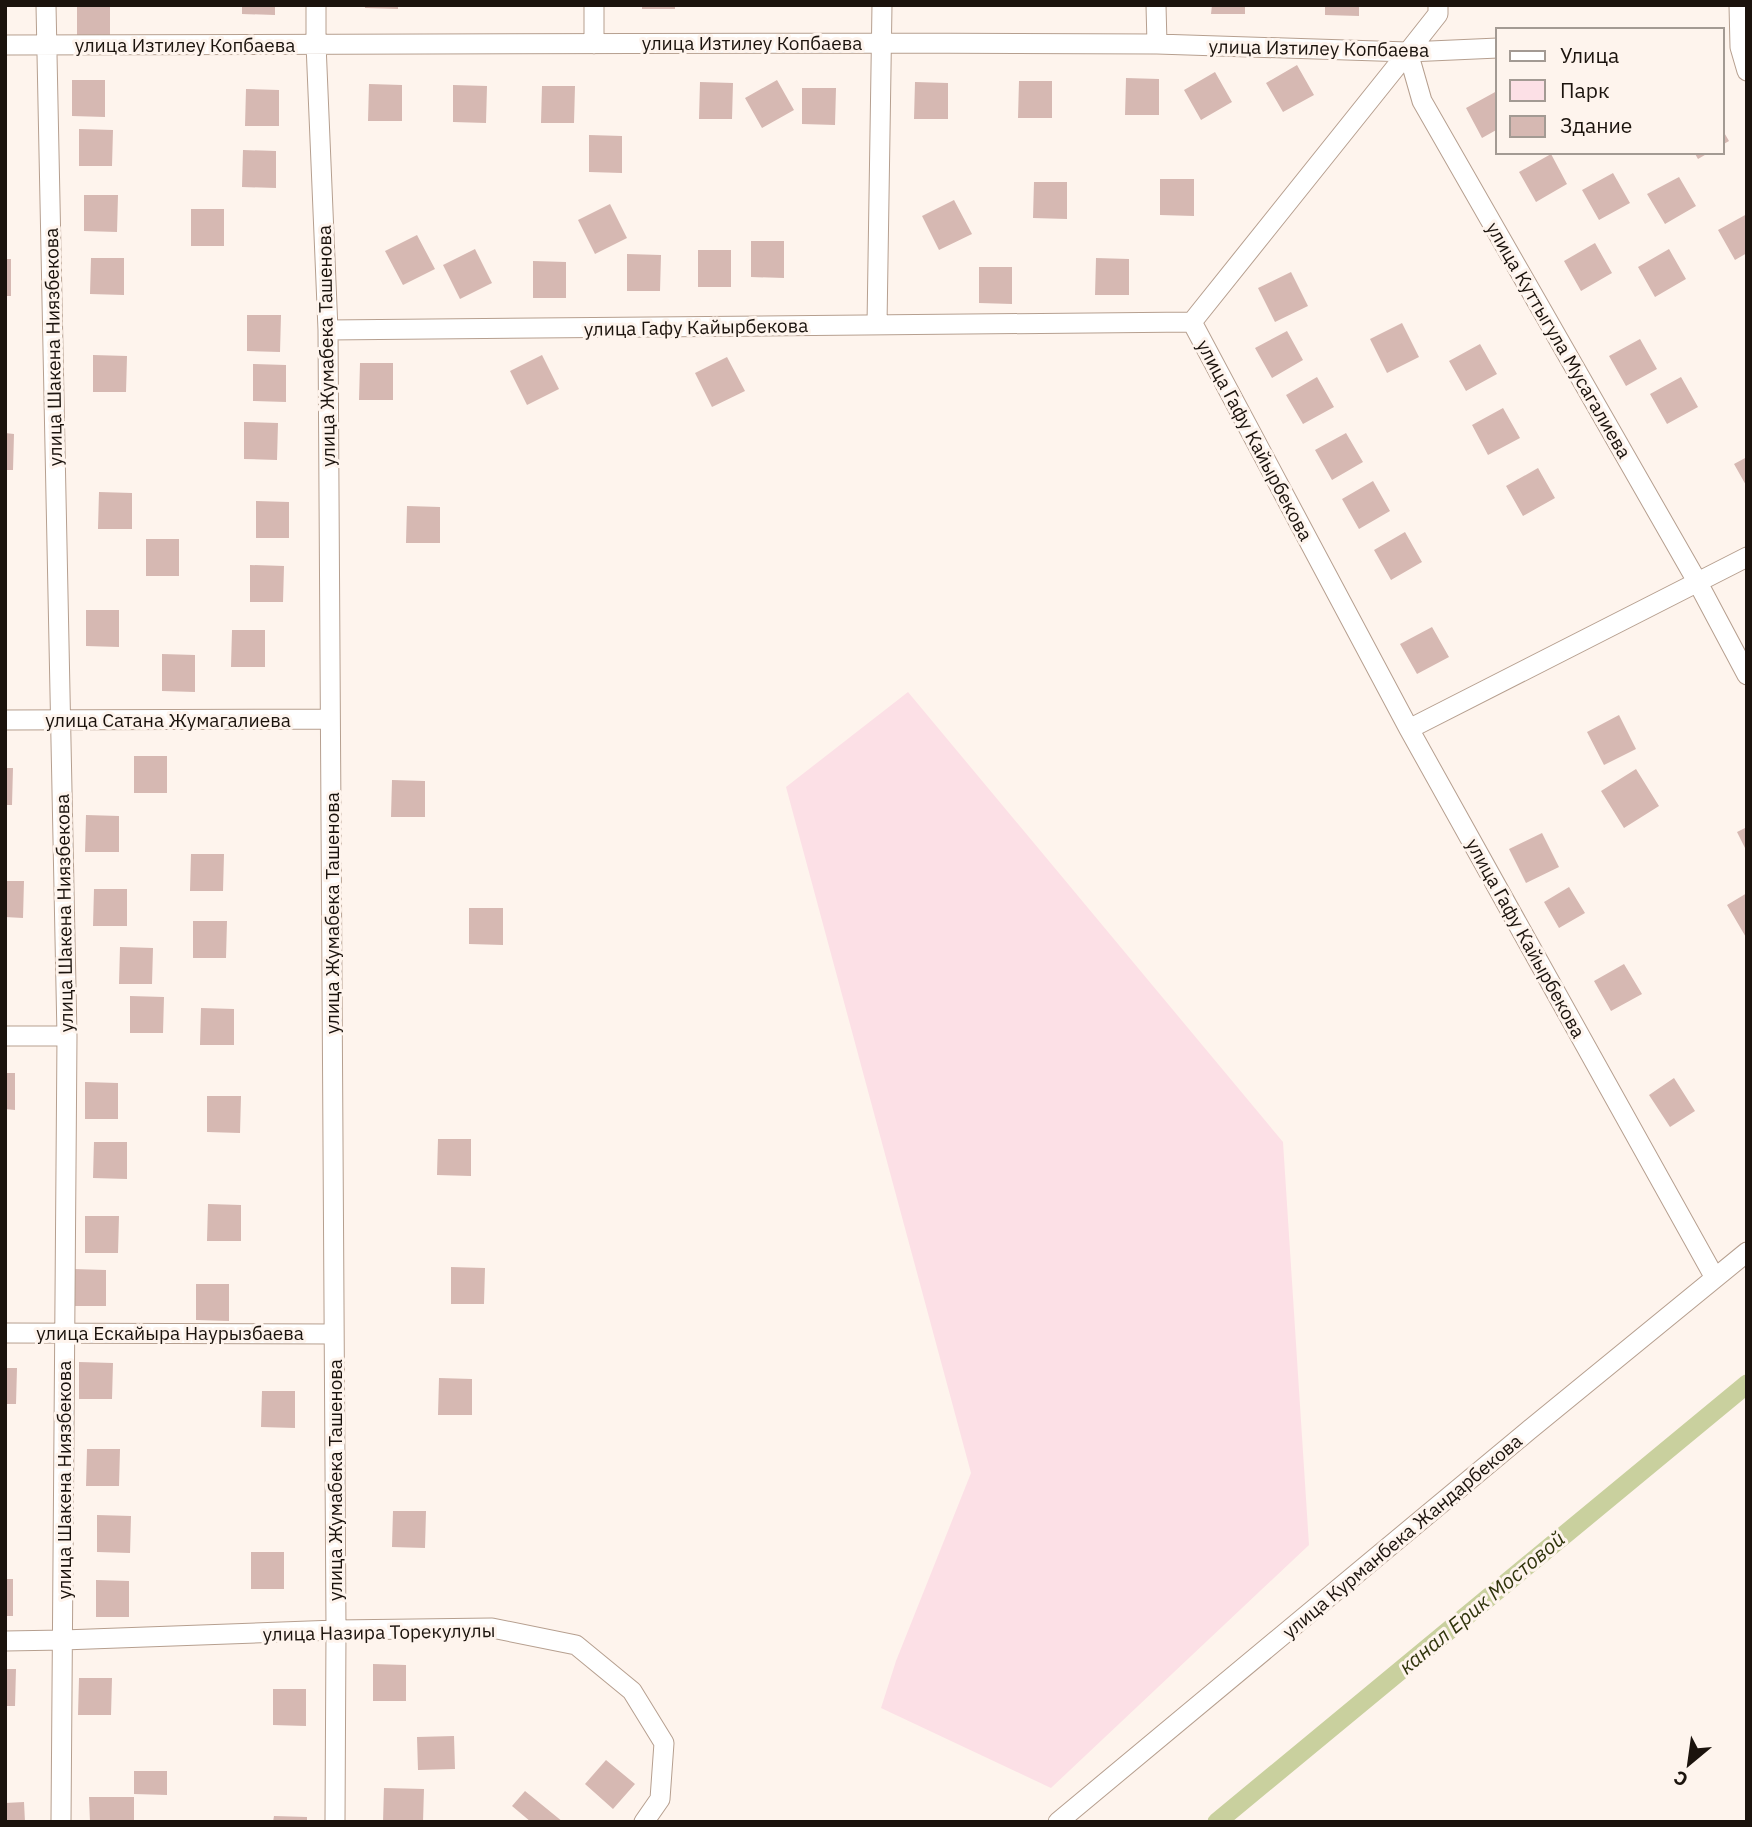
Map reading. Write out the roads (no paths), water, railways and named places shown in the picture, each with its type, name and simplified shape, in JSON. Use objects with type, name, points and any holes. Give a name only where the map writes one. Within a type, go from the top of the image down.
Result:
[{"type":"street","name":"улица Шакена Ниязбекова","points":[[46,5],[67,1036],[61,1822]]},
{"type":"street","name":"улица Жумабека Ташенова","points":[[316,5],[328,330],[335,1822]]},
{"type":"street","points":[[593,5],[594,44]]},
{"type":"street","points":[[877,325],[882,5]]},
{"type":"street","points":[[1156,5],[1157,44]]},
{"type":"street","points":[[1192,322],[1438,14],[1438,5]]},
{"type":"street","points":[[1739,5],[1736,46],[1747,71]]},
{"type":"street","name":"улица Изтилеу Копбаева","points":[[5,45],[1157,44],[1408,52],[1496,47]]},
{"type":"street","name":"улица Куттыгула Мусагалиева","points":[[1408,52],[1422,101],[1698,583],[1747,675]]},
{"type":"street","name":"улица Гафу Кайырбекова","points":[[328,330],[1192,322],[1409,729],[1715,1278]]},
{"type":"street","points":[[1409,729],[1747,557]]},
{"type":"street","name":"улица Сатана Жумагалиева","points":[[5,720],[330,719]]},
{"type":"street","points":[[5,1036],[67,1036]]},
{"type":"street","name":"улица Курманбека Жандарбекова","points":[[1058,1822],[1747,1252]]},
{"type":"street","name":"улица Ескайыра Наурызбаева","points":[[5,1333],[334,1334]]},
{"type":"street","name":"улица Назира Торекулулы","points":[[5,1641],[336,1630],[492,1628],[576,1645],[632,1691],[663,1743],[660,1799],[643,1822]]},
{"type":"waterway","name":"канал Ерик Мостовой","points":[[1217,1822],[1747,1384]]}]
